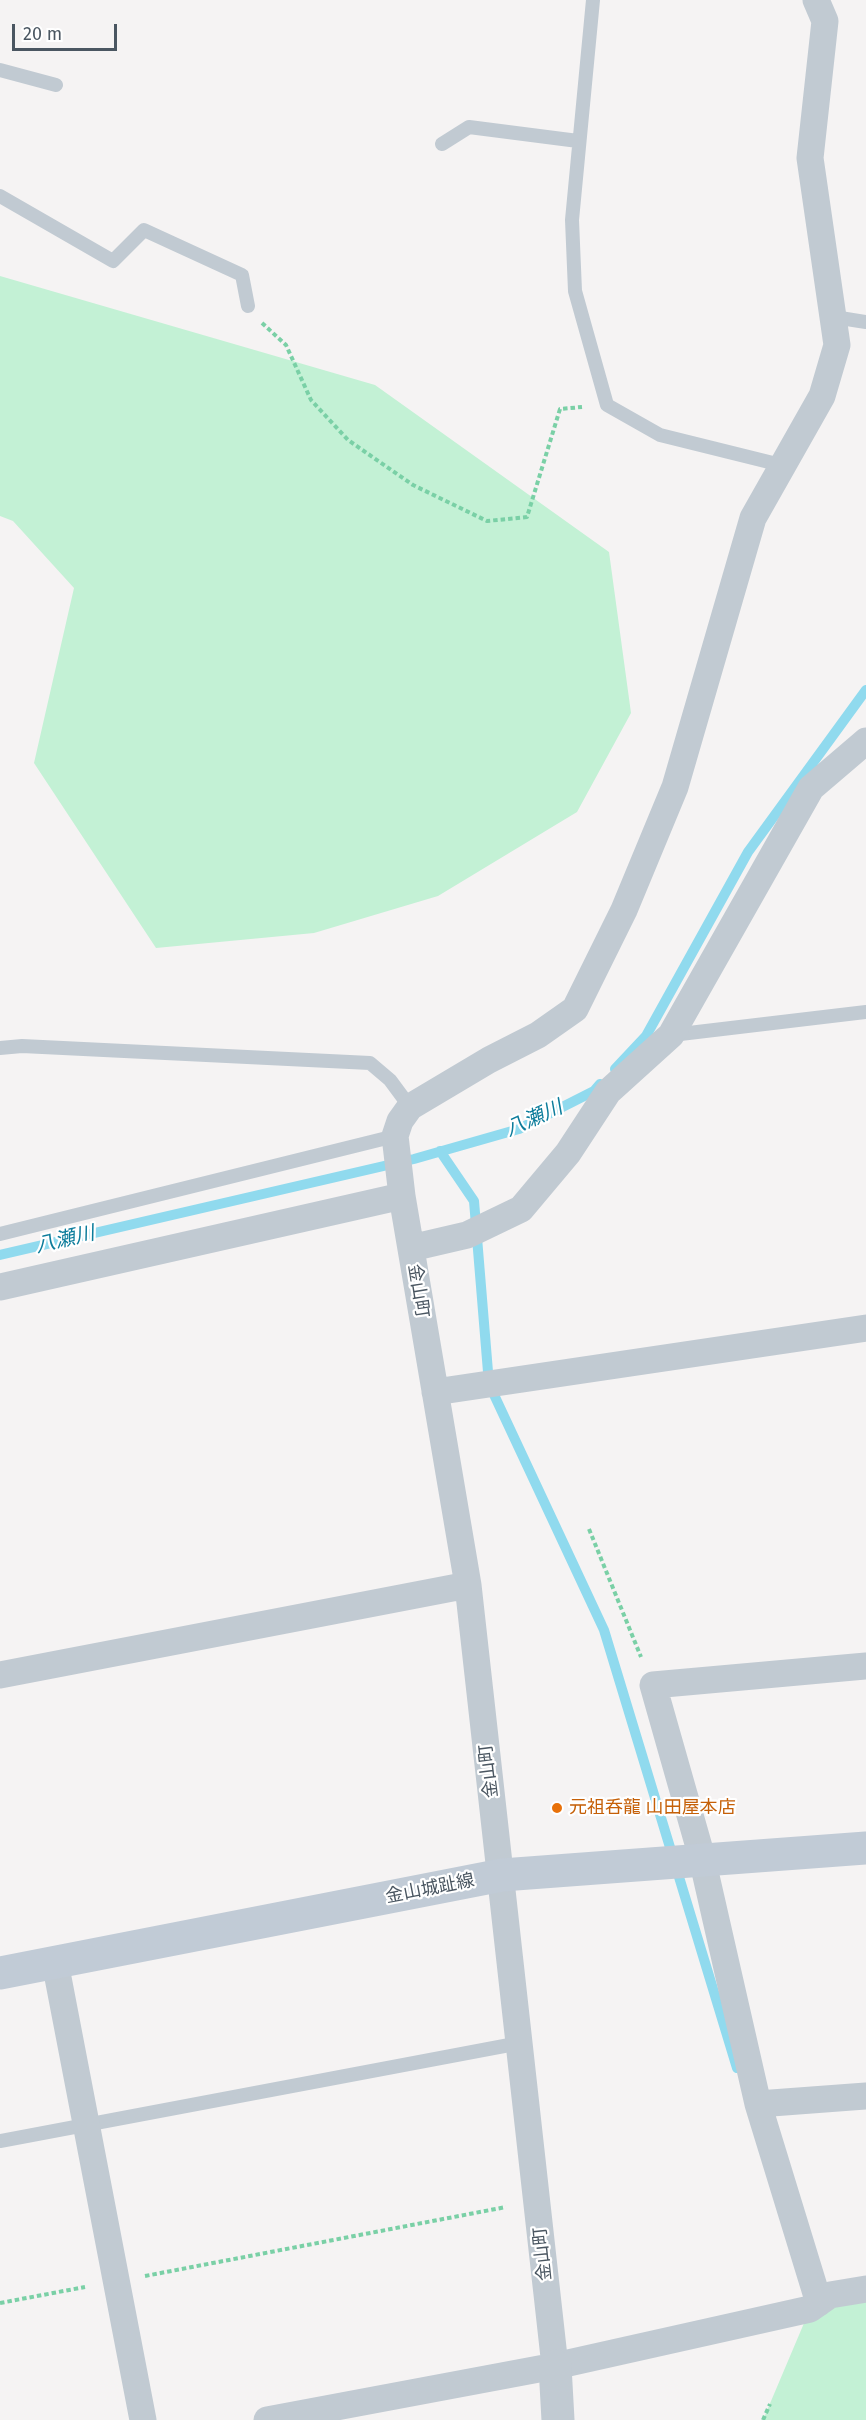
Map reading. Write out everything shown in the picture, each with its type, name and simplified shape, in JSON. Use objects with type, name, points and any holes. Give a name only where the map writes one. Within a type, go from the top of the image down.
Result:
[{"type":"main road","name":"金山城趾線","points":[[0,1973],[502,1875],[866,1848]]},
{"type":"street","points":[[395,1141],[400,1121],[410,1107],[489,1060],[538,1035],[575,1009],[624,910],[675,787],[753,518],[822,396],[837,345],[810,158],[825,21],[816,0]]},
{"type":"street","points":[[411,1248],[478,1230],[521,1209],[568,1153],[608,1092],[671,1035],[812,788],[866,741]]},
{"type":"street","name":"金山町","points":[[395,1141],[468,1585],[555,2366]]},
{"type":"street","points":[[0,1287],[402,1188]]},
{"type":"street","points":[[435,1392],[866,1328]]},
{"type":"street","points":[[0,1675],[468,1585]]},
{"type":"street","points":[[819,2303],[758,2104],[702,1860],[653,1685],[866,1666]]},
{"type":"street","points":[[55,1962],[143,2420]]},
{"type":"street","points":[[758,2104],[866,2096]]},
{"type":"street","points":[[267,2420],[555,2366],[810,2309],[830,2295],[866,2289]]},
{"type":"street","points":[[555,2366],[558,2420]]},
{"type":"lane","points":[[593,0],[572,220],[575,291],[607,405],[660,435],[781,465]]},
{"type":"lane","points":[[0,70],[56,85]]},
{"type":"lane","points":[[442,144],[469,127],[578,141]]},
{"type":"lane","points":[[0,196],[113,261],[144,230],[242,275],[248,306]]},
{"type":"lane","points":[[834,316],[866,322]]},
{"type":"lane","points":[[671,1035],[866,1012]]},
{"type":"lane","points":[[0,1048],[22,1046],[369,1064],[390,1080],[410,1107]]},
{"type":"lane","points":[[0,1234],[395,1141]]},
{"type":"lane","points":[[0,2141],[520,2043]]},
{"type":"path","points":[[248,306],[286,345],[311,400],[348,440],[413,485],[487,521],[527,518],[560,409],[607,405]]},
{"type":"path","points":[[589,1529],[653,1685]]},
{"type":"path","points":[[0,2303],[537,2201]]},
{"type":"path","points":[[763,2420],[770,2404]]},
{"type":"green space","points":[[0,276],[375,385],[609,552],[631,713],[577,812],[438,896],[314,933],[156,948],[34,763],[74,588],[13,521],[0,516]]},
{"type":"green space","points":[[866,2302],[866,2420],[763,2420],[810,2309]]},
{"type":"waterway","name":"八瀬川","points":[[615,1069],[646,1036],[748,852],[866,690]]},
{"type":"waterway","name":"八瀬川","points":[[0,1255],[414,1159],[519,1129],[594,1091],[600,1084]]},
{"type":"waterway","points":[[440,1151],[474,1201],[489,1384],[604,1630],[737,2068]]},
{"type":"place","name":"元祖呑龍 山田屋本店","points":[[557,1808]]}]
